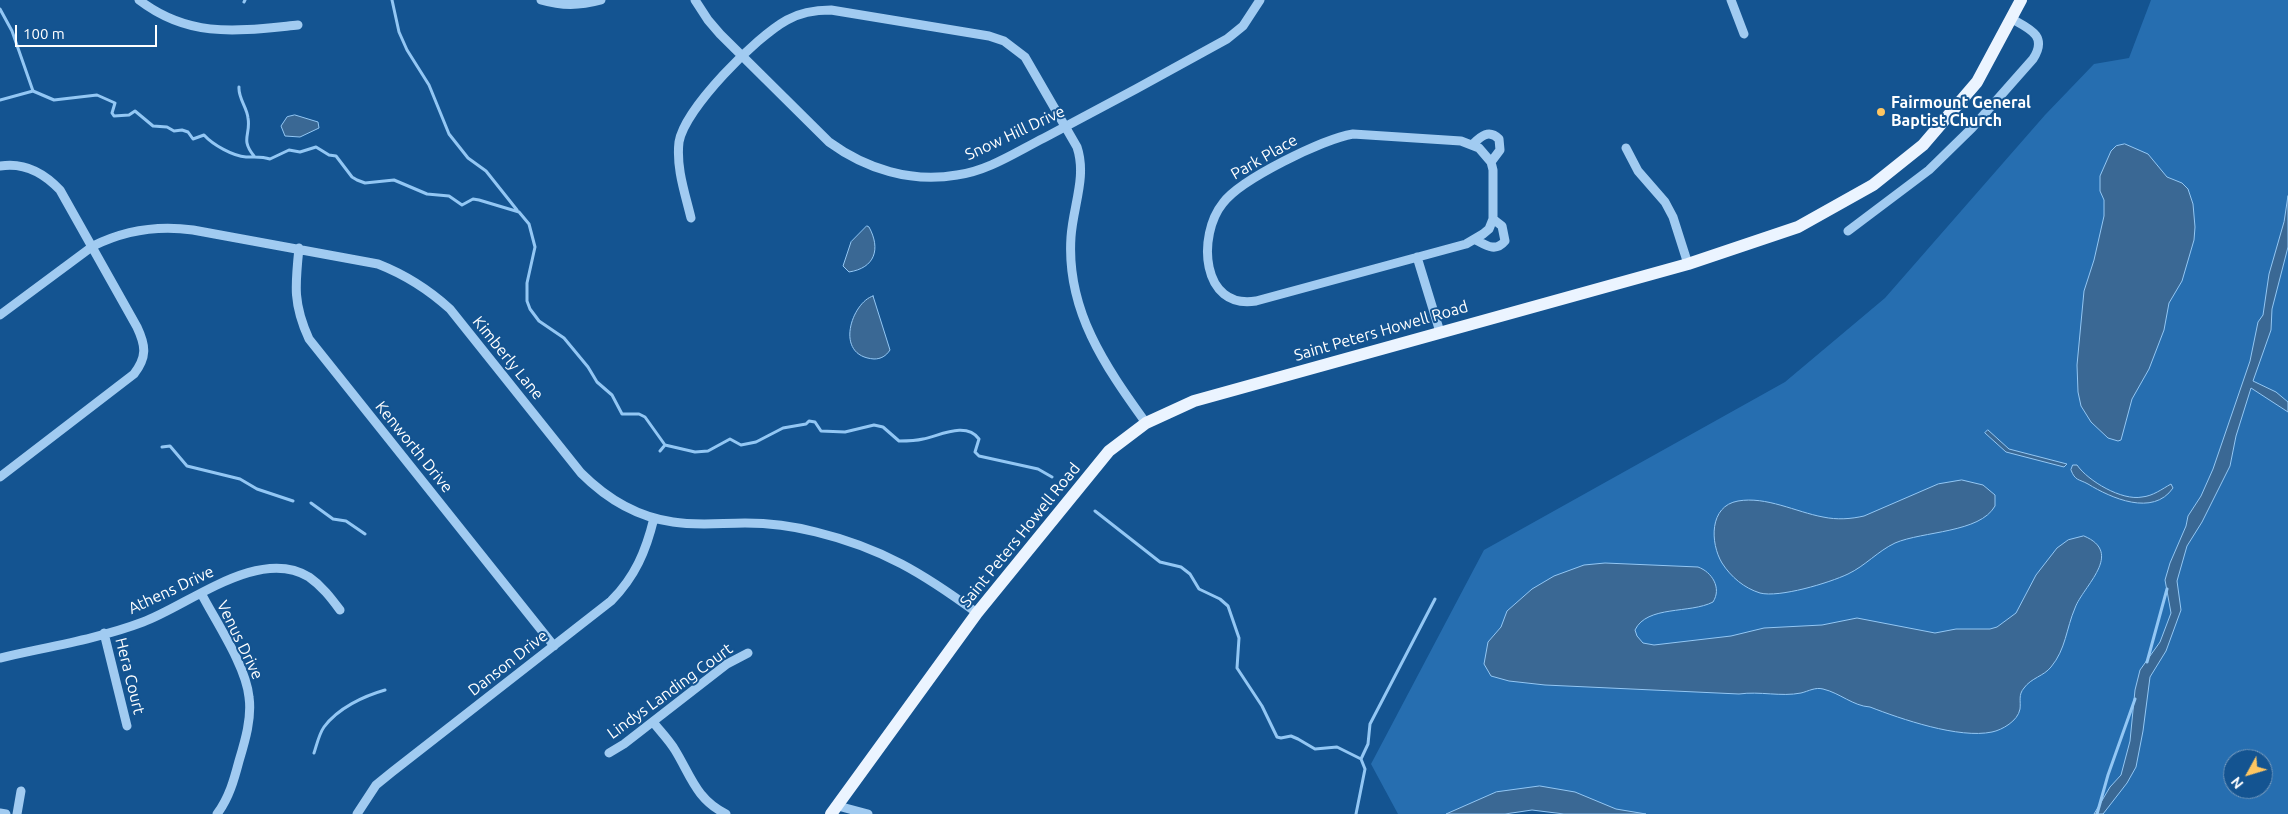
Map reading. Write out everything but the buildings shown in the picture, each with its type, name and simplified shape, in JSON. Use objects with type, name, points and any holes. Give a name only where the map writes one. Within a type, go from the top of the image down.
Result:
[{"type":"main road","name":"Saint Peters Howell Road","points":[[835,810],[978,613],[1109,451],[1146,423],[1194,401],[1688,264],[1798,227],[1874,185],[1923,145],[1976,82],[2021,0]]},
{"type":"street","points":[[139,0],[168,19],[187,26],[208,30],[227,31],[298,25]]},
{"type":"street","points":[[541,0],[557,5],[572,6],[601,0]]},
{"type":"street","name":"Snow Hill Drive","points":[[695,0],[708,20],[742,57],[829,142],[849,156],[869,166],[893,173],[913,176],[957,176],[982,169],[1066,127],[1227,39],[1243,26],[1260,0]]},
{"type":"street","points":[[1731,0],[1744,34]]},
{"type":"street","points":[[691,218],[679,169],[680,141],[689,116],[742,57],[773,29],[799,14],[815,10],[856,14],[989,36],[1004,41],[1025,57],[1066,127],[1081,159],[1079,192],[1071,238],[1073,286],[1079,308],[1095,347],[1146,423]]},
{"type":"street","points":[[1848,231],[1929,170],[1972,128],[2034,59],[2039,50],[2038,39],[2031,30],[2012,19]]},
{"type":"street","name":"Park Place","points":[[1473,144],[1461,141],[1353,134],[1330,139],[1242,185],[1220,207],[1208,237],[1208,263],[1215,284],[1228,298],[1245,303],[1476,240]]},
{"type":"street","points":[[1491,162],[1500,150],[1499,139],[1488,134],[1482,135],[1473,144],[1491,162],[1493,170],[1493,219],[1489,229],[1476,240],[1494,248],[1500,246],[1505,241],[1502,226],[1493,219]]},
{"type":"street","points":[[1626,148],[1638,171],[1666,202],[1673,217],[1688,264]]},
{"type":"street","points":[[0,166],[27,167],[52,181],[68,201],[144,341],[144,357],[134,374],[0,477]]},
{"type":"street","name":"Kimberly Lane","points":[[0,315],[93,246],[110,238],[142,229],[174,227],[299,248],[378,264],[410,278],[431,292],[450,309],[581,473],[607,495],[640,513],[654,518],[691,524],[746,523],[780,526],[816,532],[856,543],[914,569],[978,613]]},
{"type":"street","name":"Kenworth Drive","points":[[299,248],[295,293],[302,324],[310,339],[554,646]]},
{"type":"street","points":[[1417,257],[1440,332]]},
{"type":"street","name":"Danson Drive","points":[[357,814],[376,785],[599,611],[622,590],[640,563],[654,518]]},
{"type":"street","name":"Athens Drive","points":[[0,658],[145,622],[236,577],[274,568],[285,569],[307,576],[318,584],[340,610]]},
{"type":"street","name":"Venus Drive","points":[[201,593],[243,674],[250,698],[248,723],[234,781],[226,801],[217,814]]},
{"type":"street","name":"Hera Court","points":[[104,633],[126,726]]},
{"type":"street","name":"Lindys Landing Court","points":[[610,753],[653,722],[726,664],[748,653]]},
{"type":"street","points":[[653,722],[674,748],[700,794],[726,814]]},
{"type":"street","points":[[17,814],[22,791]]},
{"type":"street","points":[[835,810],[868,814]]},
{"type":"street","points":[[0,813],[6,814]]},
{"type":"shaded area","points":[[2151,0],[2288,0],[2288,814],[1594,814],[1525,802],[1483,814],[1398,814],[1371,764],[1484,550],[1785,382],[1885,298],[2045,115],[2094,64],[2129,58]]},
{"type":"shaded area","points":[[295,115],[318,122],[319,128],[300,137],[285,136],[281,126],[287,117]]},
{"type":"shaded area","points":[[2125,144],[2148,154],[2167,177],[2182,183],[2188,189],[2193,204],[2195,227],[2194,240],[2182,281],[2169,303],[2164,330],[2149,369],[2132,399],[2121,440],[2118,441],[2108,438],[2091,422],[2081,406],[2078,392],[2077,365],[2084,291],[2094,260],[2104,216],[2104,200],[2100,191],[2100,176],[2111,151],[2116,146]]},
{"type":"shaded area","points":[[2288,196],[2288,247],[2272,309],[2271,330],[2253,381],[2276,392],[2288,402],[2288,412],[2251,388],[2236,436],[2230,466],[2202,522],[2187,546],[2177,581],[2181,610],[2166,651],[2150,677],[2136,767],[2127,783],[2103,814],[2094,814],[2110,787],[2121,775],[2130,741],[2135,690],[2140,670],[2160,642],[2171,613],[2165,580],[2188,516],[2201,496],[2213,469],[2250,361],[2258,322],[2263,315],[2269,274],[2284,222]]},
{"type":"shaded area","points":[[867,226],[873,235],[875,243],[873,256],[865,266],[849,272],[843,266],[851,242]]},
{"type":"shaded area","points":[[873,296],[890,350],[883,357],[874,359],[861,356],[854,349],[850,339],[853,318],[865,300]]},
{"type":"shaded area","points":[[1988,430],[2009,449],[2067,464],[2064,467],[2006,452],[1985,433]]},
{"type":"shaded area","points":[[2073,465],[2077,465],[2097,483],[2125,496],[2146,496],[2171,484],[2173,488],[2165,497],[2155,502],[2132,502],[2108,495],[2078,479],[2071,470]]},
{"type":"shaded area","points":[[1962,480],[1983,485],[1995,495],[1995,506],[1988,515],[1964,526],[1895,543],[1848,574],[1804,589],[1768,594],[1749,588],[1738,581],[1726,568],[1715,546],[1714,536],[1717,518],[1728,504],[1738,501],[1749,500],[1781,505],[1833,519],[1849,518],[1864,516],[1938,484]]},
{"type":"shaded area","points":[[2084,536],[2096,543],[2101,551],[2101,560],[2098,570],[2075,608],[2060,653],[2048,670],[2030,682],[2022,691],[2019,713],[2013,721],[2005,727],[1992,732],[1963,733],[1930,727],[1858,704],[1820,689],[1793,694],[1739,694],[1545,685],[1509,681],[1491,676],[1484,664],[1488,642],[1501,627],[1507,611],[1532,589],[1554,576],[1584,565],[1605,563],[1698,567],[1708,573],[1716,586],[1716,597],[1713,602],[1704,606],[1659,613],[1649,617],[1641,622],[1635,630],[1643,643],[1654,645],[1731,636],[1764,628],[1822,625],[1857,618],[1935,633],[1956,629],[1990,629],[1997,627],[2016,613],[2036,575],[2057,548],[2068,540]]},
{"type":"shaded area","points":[[1540,786],[1575,792],[1616,809],[1646,814],[1564,814],[1532,810],[1505,814],[1446,814],[1496,792]]},
{"type":"waterway","points":[[392,0],[399,32],[407,50],[429,85],[449,134],[468,158],[486,171],[517,210]]},
{"type":"waterway","points":[[0,9],[12,31],[33,91]]},
{"type":"waterway","points":[[239,87],[249,124],[247,141],[254,156]]},
{"type":"waterway","points":[[0,100],[33,91],[54,100],[97,95],[115,103],[112,113],[114,116],[129,115],[135,111],[153,126],[167,127],[174,131],[182,130],[188,132],[193,139],[204,135],[213,143],[235,155],[270,159],[289,150],[300,152],[316,147],[329,155],[336,156],[352,177],[365,183],[394,180],[427,194],[449,196],[462,205],[473,199],[519,212],[529,224],[535,247],[527,283],[527,301],[530,309],[539,321],[564,338],[588,367],[597,382],[612,395],[622,414],[639,414],[645,417],[665,445],[695,452],[708,451],[730,439],[741,445],[756,442],[783,428],[806,424],[809,421],[815,422],[821,431],[845,432],[874,425],[883,427],[899,441],[920,440],[960,430],[974,434],[979,439],[975,452],[979,456],[1038,469],[1052,477]]},
{"type":"waterway","points":[[660,451],[665,445]]},
{"type":"waterway","points":[[162,447],[170,446],[187,466],[240,479],[257,489],[293,501]]},
{"type":"waterway","points":[[311,503],[333,519],[346,521],[365,534]]},
{"type":"waterway","points":[[1095,511],[1160,562],[1181,567],[1190,574],[1199,589],[1220,599],[1228,606],[1239,638],[1237,668],[1262,706],[1277,737],[1291,736],[1315,749],[1337,747],[1361,759],[1365,769],[1356,814]]},
{"type":"waterway","points":[[2147,662],[2167,589]]},
{"type":"waterway","points":[[1361,759],[1368,744],[1370,724],[1435,599]]},
{"type":"waterway","points":[[314,753],[322,730],[336,714],[360,699],[385,690]]},
{"type":"waterway","points":[[2097,814],[2108,775],[2135,699]]},
{"type":"place","name":"Fairmount General Baptist Church","points":[[1881,112]]}]
